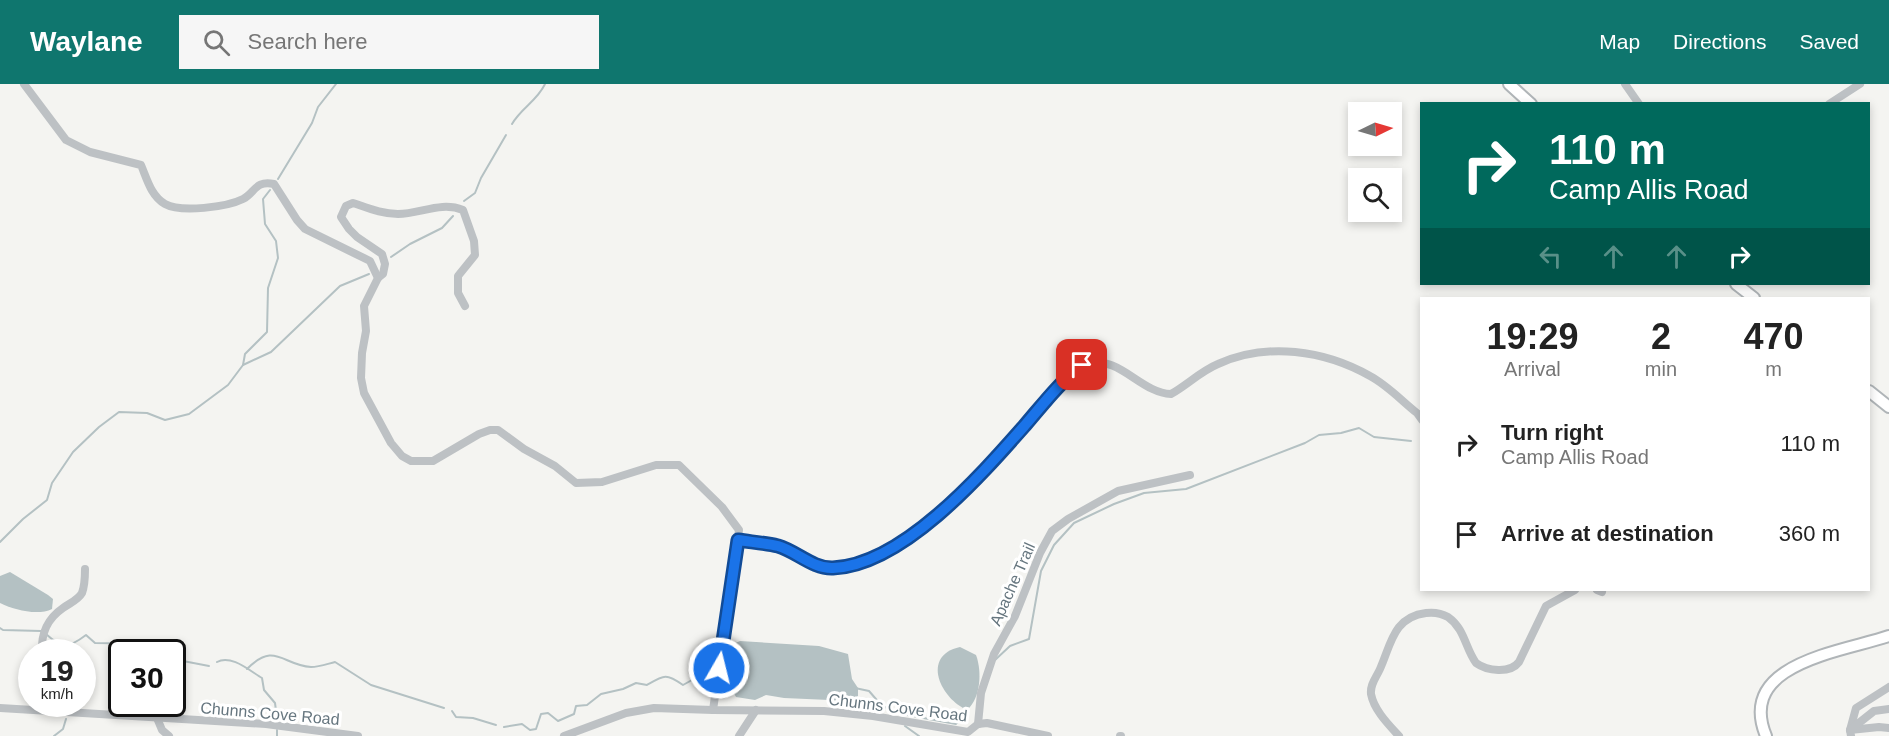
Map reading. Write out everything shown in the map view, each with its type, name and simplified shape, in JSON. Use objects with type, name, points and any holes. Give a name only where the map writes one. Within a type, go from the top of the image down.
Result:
[{"type":"main road","points":[[1509,84],[1529,102]]},
{"type":"main road","points":[[1737,285],[1753,297]]},
{"type":"main road","points":[[1870,392],[1889,407]]},
{"type":"main road","points":[[1766,736],[1762,726],[1761,706],[1766,691],[1779,675],[1804,663],[1889,636]]},
{"type":"street","points":[[24,84],[66,140],[90,152],[141,165],[152,190],[165,204],[189,208],[209,207],[244,199],[254,188],[263,183],[274,184],[304,229],[370,261],[378,278]]},
{"type":"street","points":[[1626,84],[1638,102]]},
{"type":"street","points":[[1832,102],[1860,84]]},
{"type":"street","points":[[465,306],[458,293],[458,276],[475,255],[474,241],[463,210],[454,207],[426,208],[401,214],[382,213],[352,203],[346,206],[341,217],[349,229],[382,254],[383,274],[378,278],[364,306],[366,332],[361,378],[369,403],[391,443],[402,456],[411,461],[433,460],[479,434],[498,430],[524,450],[555,466],[576,483],[602,482],[656,465],[679,465],[722,507],[739,530],[713,710]]},
{"type":"street","points":[[738,540],[780,547],[821,567],[831,569],[864,561],[887,552],[937,516],[1009,442],[1064,378],[1082,365],[1091,362],[1110,364],[1157,392],[1171,394],[1215,364],[1234,357],[1261,352],[1308,353],[1371,376],[1420,417]]},
{"type":"street","name":"Apache Trail","points":[[978,724],[981,693],[994,654],[1015,616],[1040,553],[1052,531],[1068,519],[1118,491],[1190,475]]},
{"type":"street","points":[[43,639],[44,630],[54,615],[76,600],[81,593],[85,583],[85,569]]},
{"type":"street","points":[[1399,736],[1376,706],[1371,688],[1390,640],[1406,620],[1423,613],[1446,616],[1464,635],[1476,663],[1487,669],[1509,669],[1515,667],[1518,662],[1546,606],[1573,591]]},
{"type":"street","points":[[1851,733],[1856,708],[1889,687]]},
{"type":"street","name":"Chunns Cove Road","points":[[0,708],[18,708]]},
{"type":"street","name":"Chunns Cove Road","points":[[564,736],[626,712],[654,708],[855,713],[968,732],[978,724],[1000,725],[1048,736]]},
{"type":"street","points":[[739,736],[756,710]]},
{"type":"street","points":[[1851,733],[1874,711],[1889,710]]},
{"type":"street","name":"Chunns Cove Road","points":[[96,712],[274,725],[358,736]]},
{"type":"street","points":[[158,718],[162,730],[169,736]]},
{"type":"street","points":[[1851,733],[1879,727],[1889,728]]},
{"type":"shaded area","points":[[10,572],[53,599],[52,609],[40,612],[26,611],[0,603],[0,576]]},
{"type":"shaded area","points":[[740,641],[819,646],[848,654],[852,679],[858,688],[858,696],[852,701],[766,695],[755,700],[736,697],[729,684],[731,645]]},
{"type":"shaded area","points":[[960,647],[976,655],[979,669],[978,692],[967,710],[949,697],[939,678],[938,668],[941,659],[948,652]]},
{"type":"waterway","points":[[278,179],[312,123],[318,107],[336,84]]},
{"type":"waterway","points":[[512,124],[545,84]]},
{"type":"waterway","points":[[464,201],[475,193],[506,135]]},
{"type":"waterway","points":[[243,365],[245,354],[267,332],[268,288],[278,258],[276,241],[265,224],[263,199],[270,190]]},
{"type":"waterway","points":[[391,257],[410,244],[442,228],[453,216]]},
{"type":"waterway","points":[[0,542],[23,519],[47,500],[52,483],[73,452],[99,427],[119,412],[147,413],[165,420],[189,414],[228,385],[243,365],[271,352],[340,286],[369,274]]},
{"type":"waterway","points":[[995,660],[1010,646],[1029,639],[1041,571],[1054,545],[1074,523],[1144,493],[1186,489],[1305,443],[1319,435],[1341,433],[1359,428],[1374,437],[1411,441]]},
{"type":"waterway","points":[[0,628],[41,631]]},
{"type":"waterway","points":[[46,634],[66,645],[86,635],[95,643],[165,644],[177,651],[183,661],[209,666]]},
{"type":"waterway","points":[[247,669],[257,661],[272,656],[311,667],[335,662],[371,685],[444,708]]},
{"type":"waterway","points":[[217,662],[222,660],[234,662],[262,678],[264,690],[275,703],[277,718]]},
{"type":"waterway","points":[[504,727],[522,724],[530,730],[536,729],[541,714],[548,713],[558,721],[574,714],[576,706],[587,705],[601,694],[623,689],[636,683],[647,685],[657,679],[669,677],[683,685],[701,675],[709,675]]},
{"type":"waterway","points":[[855,688],[869,691],[882,706],[902,714],[956,724],[967,709]]},
{"type":"waterway","points":[[452,711],[456,717],[473,718],[496,725]]},
{"type":"waterway","points":[[54,736],[63,729],[66,719]]},
{"type":"waterway","points":[[905,726],[919,736]]},
{"type":"waterway","points":[[277,730],[277,736]]},
{"type":"route","points":[[719,668],[738,540],[780,547],[821,567],[831,569],[864,561],[887,552],[937,516],[1024,426],[1064,378],[1082,365]]}]
